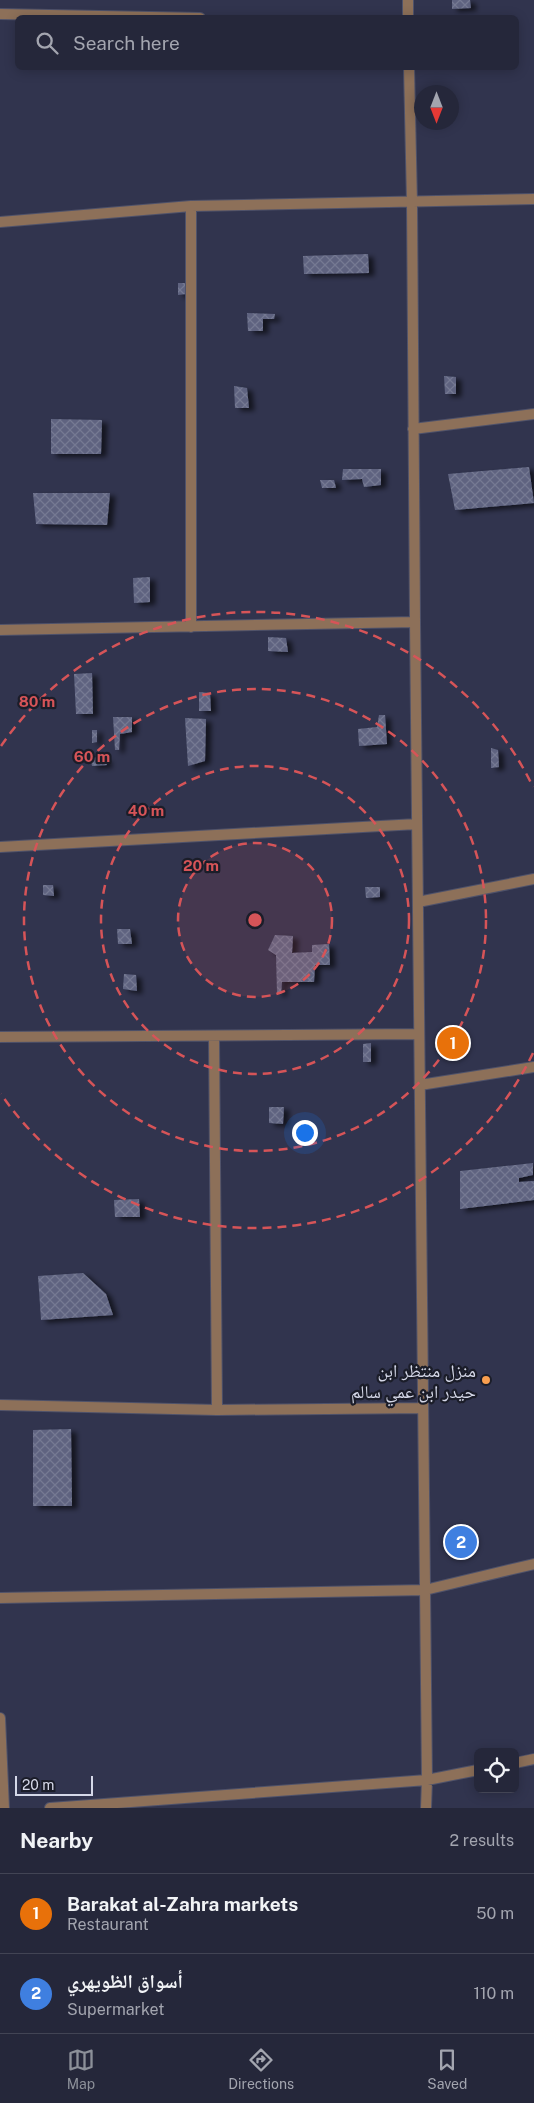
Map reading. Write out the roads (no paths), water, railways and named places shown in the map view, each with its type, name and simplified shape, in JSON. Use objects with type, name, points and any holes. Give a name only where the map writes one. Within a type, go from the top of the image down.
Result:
[{"type":"street","points":[[408,0],[408,15]]},
{"type":"street","points":[[0,14],[50,15]]},
{"type":"street","points":[[409,70],[412,203],[426,1808]]},
{"type":"street","points":[[0,222],[191,206],[412,203],[534,198]]},
{"type":"street","points":[[191,206],[191,627]]},
{"type":"street","points":[[413,429],[534,414]]},
{"type":"street","points":[[0,630],[415,622]]},
{"type":"street","points":[[0,847],[417,824]]},
{"type":"street","points":[[418,902],[534,879]]},
{"type":"street","points":[[0,1037],[214,1037],[419,1034]]},
{"type":"street","points":[[214,1037],[217,1410]]},
{"type":"street","points":[[420,1085],[534,1067]]},
{"type":"street","points":[[0,1405],[217,1410],[423,1408]]},
{"type":"street","points":[[0,1598],[425,1590],[534,1564]]},
{"type":"street","points":[[0,1718],[4,1808]]},
{"type":"street","points":[[519,1761],[534,1759]]},
{"type":"street","points":[[50,1808],[427,1780],[474,1771]]},
{"type":"place","name":"Barakat al-Zahra markets","points":[[453,1043]]},
{"type":"place","name":"منزل منتظر ابن حيدر ابن عمي سالم","points":[[486,1380]]},
{"type":"place","name":"أسواق الظويهري","points":[[461,1542]]}]
